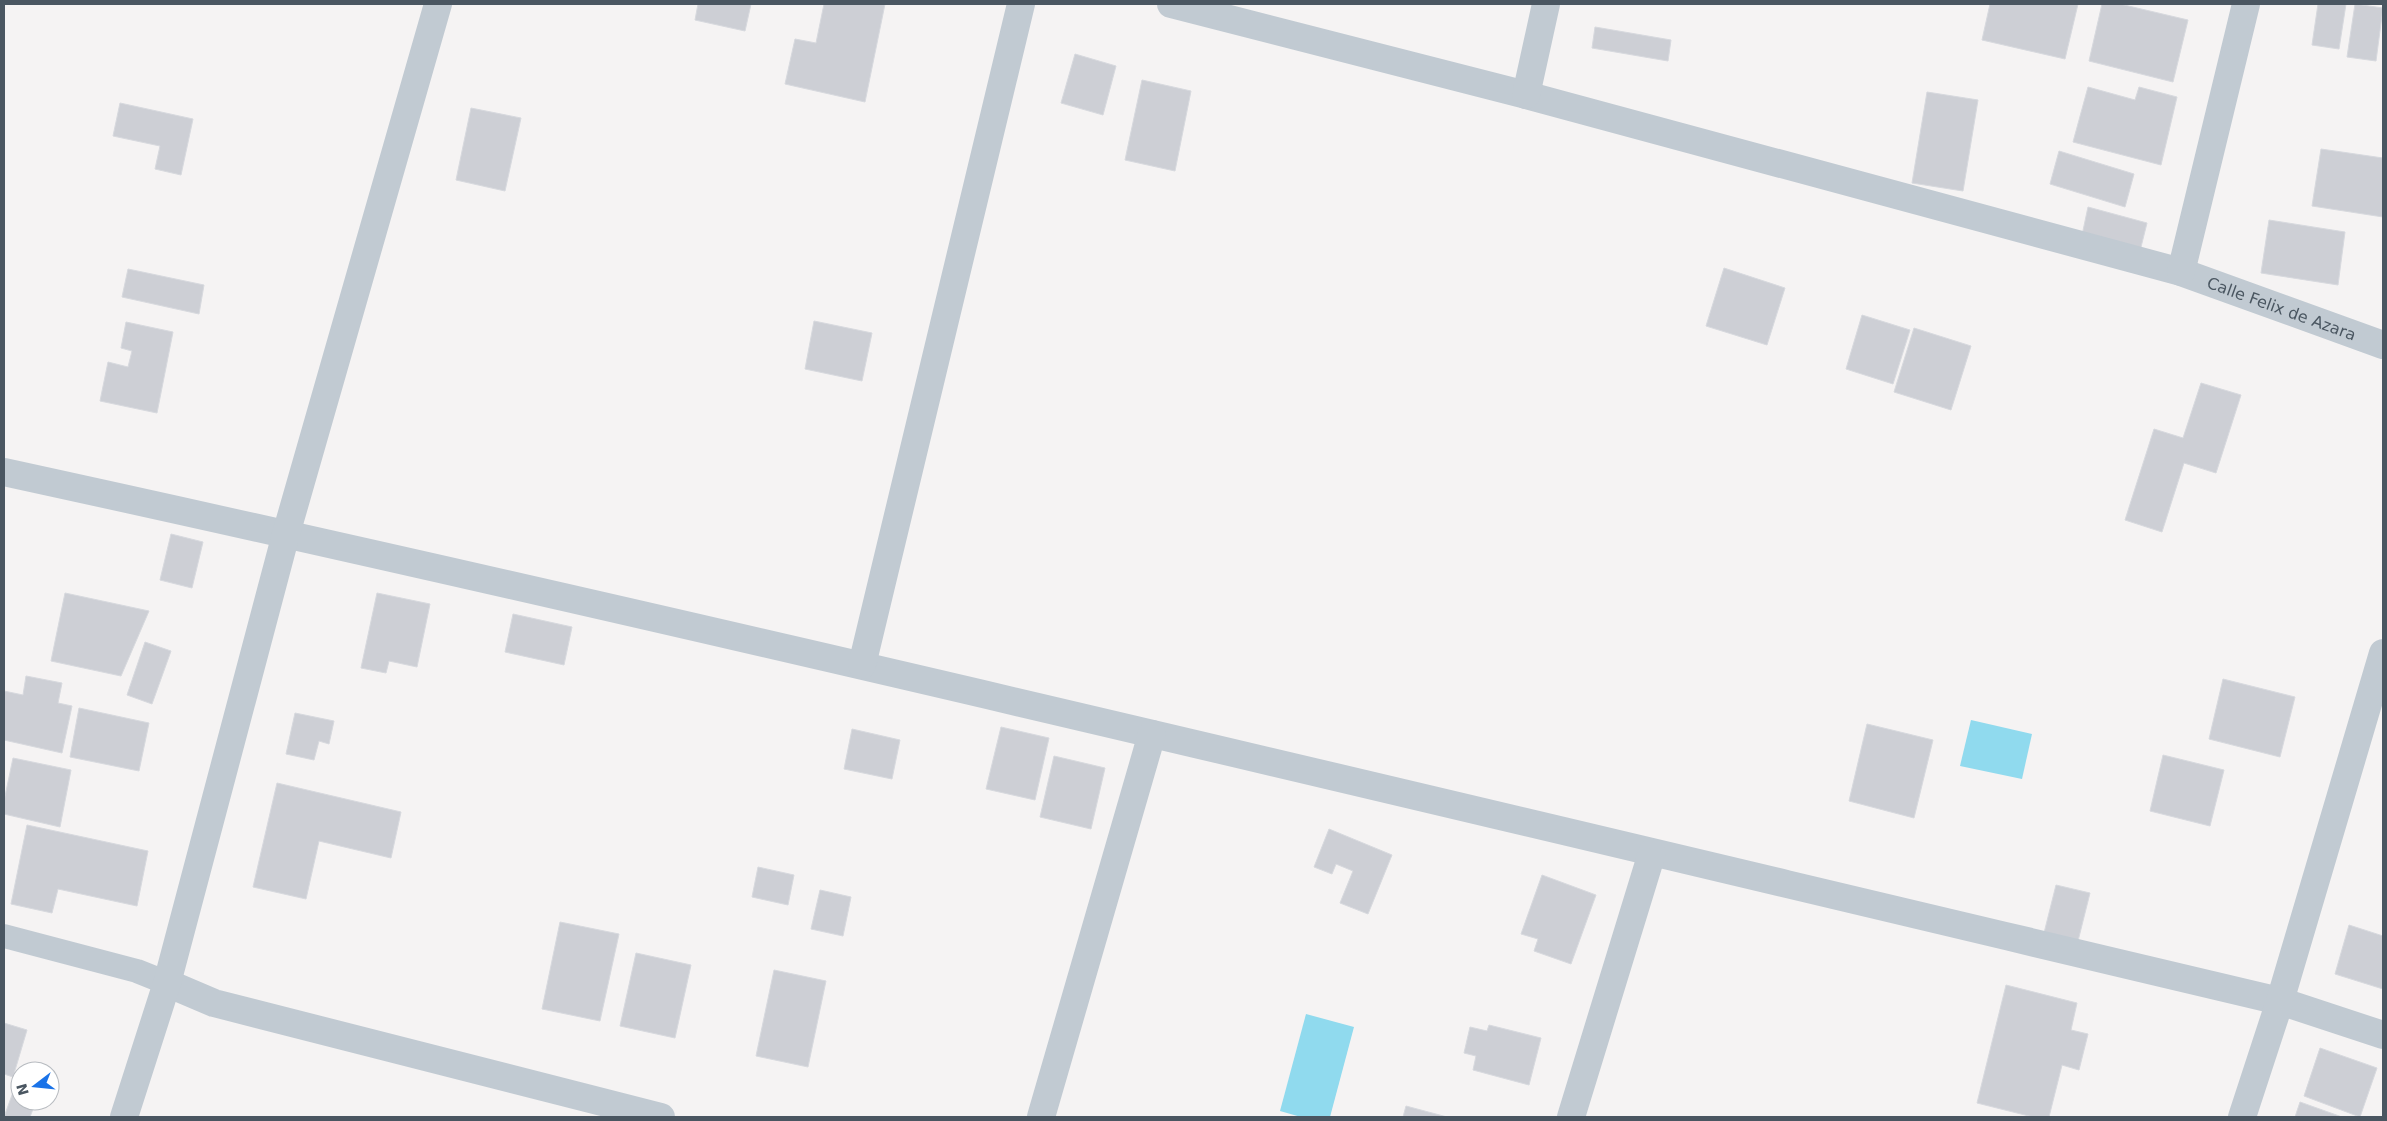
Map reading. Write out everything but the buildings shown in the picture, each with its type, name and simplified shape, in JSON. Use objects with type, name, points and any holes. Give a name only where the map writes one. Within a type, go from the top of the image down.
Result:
[{"type":"street","points":[[124,1117],[167,983],[286,534],[438,4]]},
{"type":"street","points":[[862,665],[1021,4]]},
{"type":"street","name":"Calle Felix de Azara","points":[[1171,4],[1526,94],[2181,272],[2383,345]]},
{"type":"street","points":[[1526,94],[1546,4]]},
{"type":"street","points":[[2181,272],[2246,4]]},
{"type":"street","points":[[4,472],[862,665],[2280,1001],[2383,1035]]},
{"type":"street","points":[[2242,1117],[2280,1001],[2383,653]]},
{"type":"street","points":[[1041,1117],[1152,734]]},
{"type":"street","points":[[1571,1117],[1652,853]]},
{"type":"street","points":[[167,983],[214,1002],[660,1117]]},
{"type":"lane","points":[[4,936],[137,971],[167,983]]},
{"type":"water","points":[[1971,720],[2032,734],[2022,779],[1960,766]]},
{"type":"water","points":[[1306,1014],[1354,1027],[1330,1117],[1301,1117],[1280,1111]]}]
